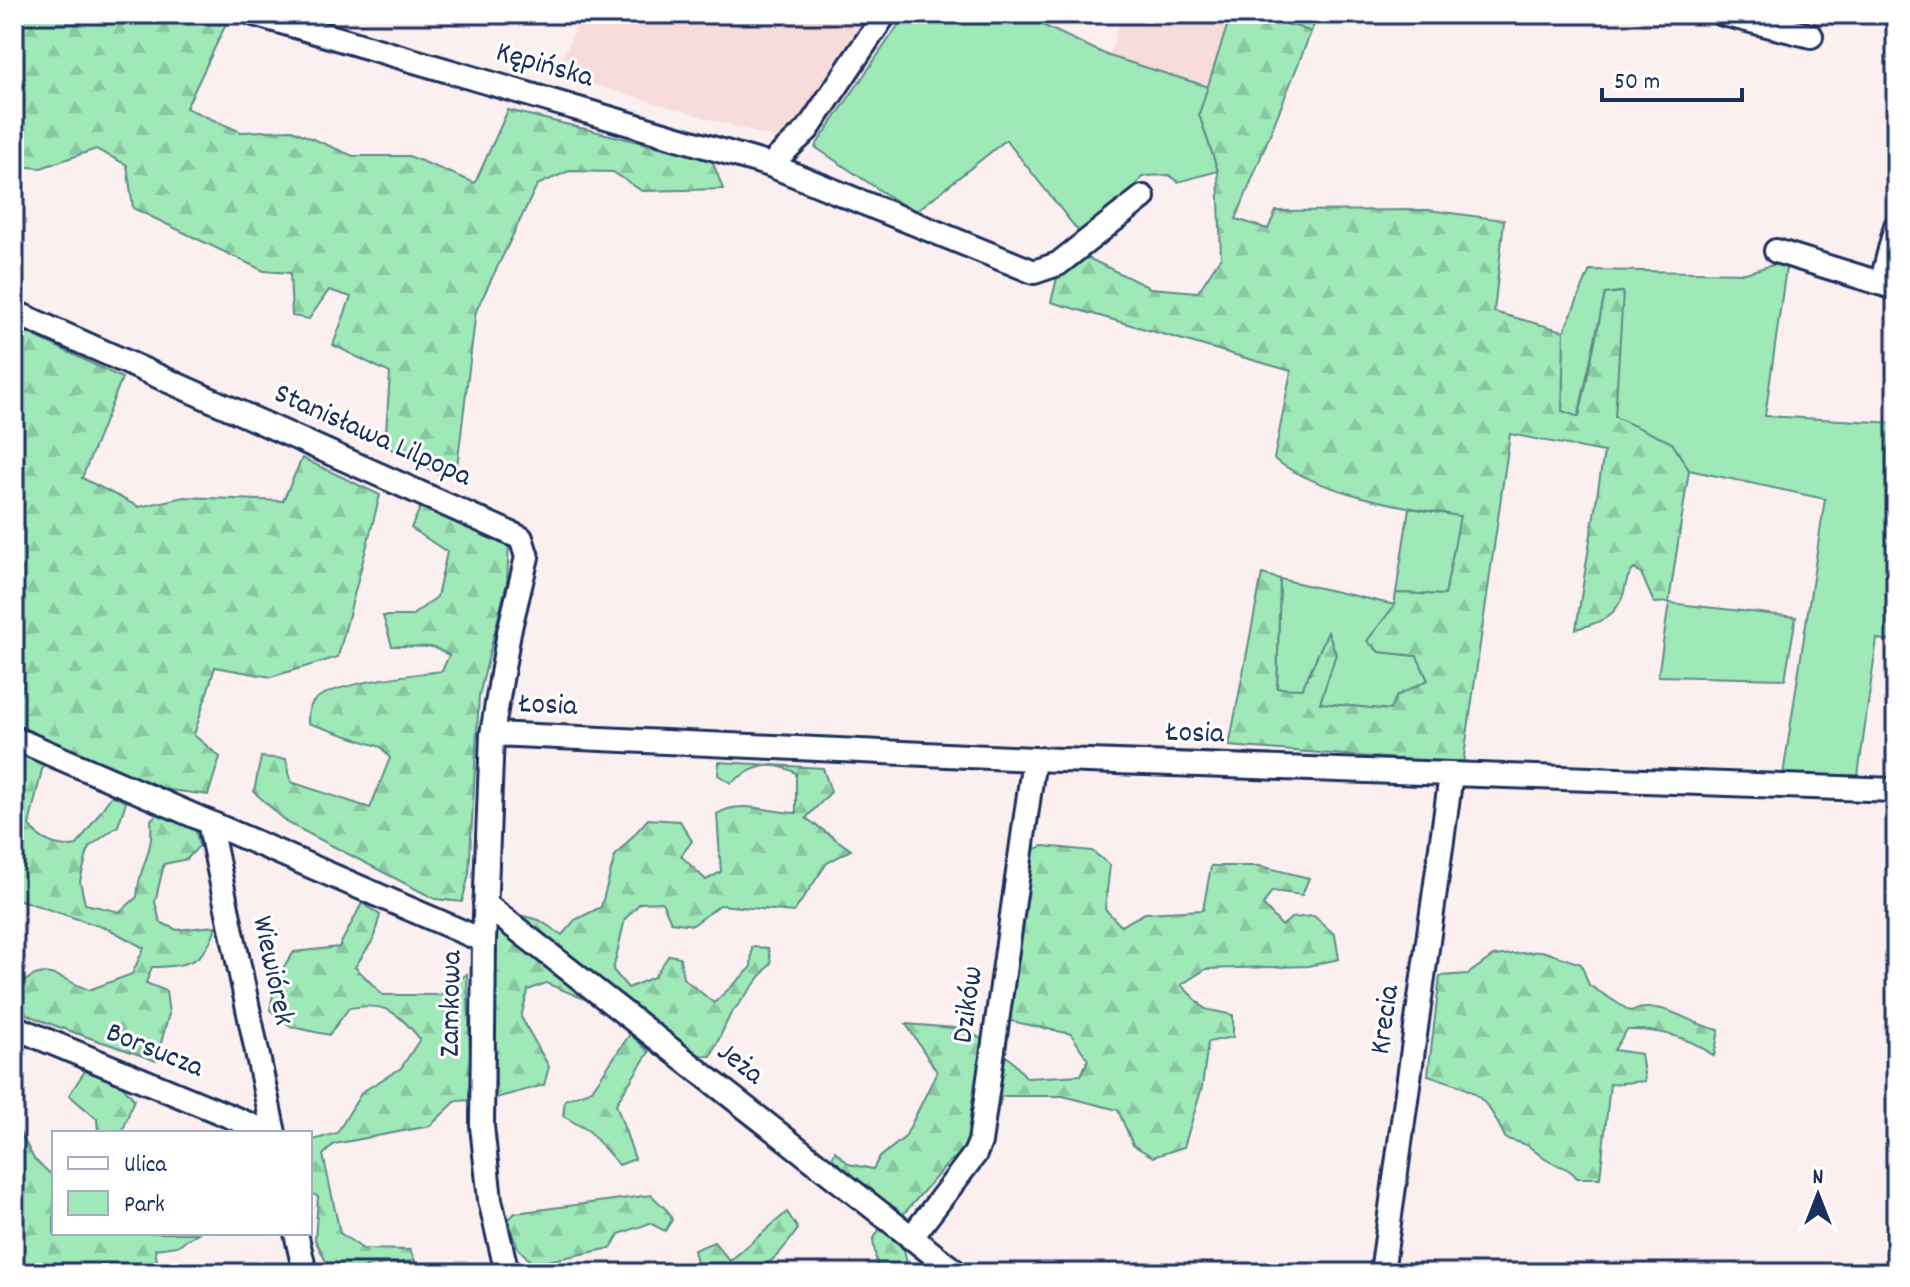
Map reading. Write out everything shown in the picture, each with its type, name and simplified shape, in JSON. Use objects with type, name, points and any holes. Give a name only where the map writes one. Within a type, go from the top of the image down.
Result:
[{"type":"street","name":"Kępińska","points":[[254,14],[770,165],[1034,272],[1058,264],[1143,197]]},
{"type":"street","points":[[770,165],[808,129],[885,14]]},
{"type":"street","points":[[1723,14],[1811,36]]},
{"type":"street","points":[[1776,251],[1889,284],[1896,226]]},
{"type":"street","name":"Stanisława Lilpopa","points":[[14,312],[521,538],[527,557],[509,632],[492,734]]},
{"type":"street","name":"Łosia","points":[[492,734],[1034,759],[1896,790]]},
{"type":"street","name":"Zamkowa","points":[[492,734],[484,941],[482,1126],[490,1200],[507,1273]]},
{"type":"street","points":[[14,738],[484,941]]},
{"type":"street","name":"Dzików","points":[[911,1238],[975,1154],[980,1142],[1034,759]]},
{"type":"street","name":"Krecia","points":[[1382,1273],[1451,775]]},
{"type":"street","name":"Wiewiórek","points":[[209,822],[272,1131]]},
{"type":"street","name":"Jeża","points":[[485,904],[957,1273]]},
{"type":"street","name":"Borsucza","points":[[14,1027],[267,1131]]},
{"type":"street","points":[[296,1235],[305,1273]]},
{"type":"shaded area","points":[[583,14],[868,14],[784,141],[555,73]]},
{"type":"shaded area","points":[[1122,14],[1231,14],[1209,87],[1109,56]]},
{"type":"green space","points":[[14,14],[203,14],[227,22],[186,108],[241,132],[292,130],[353,156],[409,156],[475,183],[508,110],[712,160],[723,189],[642,191],[613,172],[569,171],[537,185],[476,311],[457,467],[438,474],[385,446],[390,373],[333,345],[351,297],[329,290],[309,319],[292,316],[290,273],[264,271],[133,208],[127,165],[96,149],[41,168],[14,166]]},
{"type":"green space","points":[[906,14],[1019,14],[1109,56],[1209,87],[1199,114],[1218,171],[1178,182],[1169,175],[1143,176],[1127,196],[1079,232],[1006,140],[914,213],[815,147]]},
{"type":"green space","points":[[1231,14],[1264,14],[1311,32],[1236,219],[1268,229],[1276,211],[1428,210],[1504,220],[1494,312],[1564,331],[1562,411],[1579,417],[1605,294],[1623,292],[1615,417],[1672,443],[1689,470],[1669,602],[1654,603],[1641,573],[1634,569],[1628,577],[1621,601],[1612,613],[1576,629],[1604,452],[1510,434],[1463,764],[1229,746],[1262,574],[1280,579],[1277,688],[1302,689],[1328,632],[1336,654],[1320,703],[1390,710],[1397,696],[1428,680],[1417,656],[1379,652],[1367,641],[1394,606],[1396,593],[1445,595],[1460,516],[1388,503],[1339,490],[1293,471],[1274,459],[1291,371],[1051,302],[1057,278],[1084,256],[1150,288],[1198,292],[1221,257],[1218,171],[1199,114]]},
{"type":"green space","points":[[1264,14],[1318,14],[1311,32]]},
{"type":"green space","points":[[1787,261],[1765,416],[1896,423],[1896,642],[1877,639],[1858,776],[1783,775],[1825,499],[1689,470],[1672,443],[1614,417],[1622,292],[1605,294],[1578,417],[1562,411],[1564,331],[1590,270],[1745,273]]},
{"type":"green space","points":[[14,326],[122,378],[82,478],[139,507],[184,497],[283,501],[302,458],[380,495],[338,657],[271,677],[215,667],[194,735],[220,757],[208,795],[162,789],[14,725]]},
{"type":"green space","points":[[421,506],[509,544],[507,582],[479,696],[469,874],[462,902],[435,899],[288,823],[254,792],[261,757],[286,759],[291,782],[370,808],[390,758],[381,747],[308,723],[308,714],[315,700],[338,689],[375,680],[442,671],[449,655],[433,647],[392,646],[383,616],[411,616],[437,597],[447,552],[411,528]]},
{"type":"green space","points":[[1409,508],[1461,516],[1445,595],[1396,593]]},
{"type":"green space","points":[[1280,579],[1395,605],[1379,652],[1417,656],[1428,680],[1397,696],[1390,710],[1320,703],[1335,654],[1302,689],[1277,689]]},
{"type":"green space","points":[[1669,603],[1796,617],[1785,679],[1658,676]]},
{"type":"green space","points":[[14,746],[31,754],[43,765],[29,825],[44,839],[64,846],[77,845],[112,795],[126,802],[118,826],[89,847],[80,881],[85,904],[120,912],[137,897],[150,842],[151,820],[161,810],[196,831],[199,846],[187,859],[164,864],[155,902],[160,922],[177,930],[216,926],[207,948],[193,960],[175,966],[152,967],[146,983],[166,991],[169,1014],[156,1061],[26,1014],[16,990],[25,981],[42,973],[50,974],[89,990],[132,974],[144,948],[111,930],[14,898],[14,810],[20,784],[14,781]]},
{"type":"green space","points":[[719,762],[823,768],[831,792],[806,818],[851,850],[827,863],[794,912],[720,905],[693,925],[671,922],[662,902],[640,903],[625,919],[613,970],[628,988],[654,977],[669,955],[680,957],[683,978],[714,1003],[751,968],[752,947],[768,948],[771,963],[730,1015],[711,1056],[692,1055],[515,914],[539,920],[562,935],[575,920],[601,907],[615,856],[648,819],[680,821],[692,841],[681,856],[706,880],[721,872],[717,814],[746,807],[796,813],[796,773],[778,766],[762,767],[731,783],[718,775]]},
{"type":"green space","points":[[1043,846],[1092,851],[1110,865],[1105,909],[1121,926],[1145,913],[1203,910],[1211,866],[1260,866],[1309,878],[1302,895],[1272,891],[1263,905],[1282,926],[1291,918],[1314,916],[1335,935],[1339,959],[1308,966],[1206,969],[1181,985],[1205,1009],[1233,1015],[1233,1037],[1208,1042],[1202,1087],[1184,1147],[1153,1157],[1133,1145],[1118,1110],[1063,1096],[1002,1096],[991,1133],[949,1162],[900,1218],[831,1161],[835,1151],[849,1164],[873,1169],[879,1158],[905,1137],[937,1072],[906,1024],[966,1029],[1010,1059],[1027,1078],[1081,1075],[1088,1060],[1071,1034],[1006,1020],[1027,852]]},
{"type":"green space","points":[[362,903],[380,915],[373,940],[355,967],[383,995],[440,995],[467,974],[472,1100],[456,1101],[430,1126],[334,1144],[323,1155],[340,1233],[363,1249],[410,1250],[415,1261],[369,1266],[356,1273],[332,1273],[315,1240],[318,1197],[312,1193],[312,1140],[337,1133],[362,1092],[401,1068],[420,1039],[397,1015],[372,1006],[349,1008],[329,1035],[292,1027],[270,1010],[276,979],[294,952],[339,947]]},
{"type":"green space","points":[[494,928],[604,1007],[546,983],[528,990],[521,1017],[549,1067],[544,1085],[496,1098]]},
{"type":"green space","points":[[1542,951],[1581,964],[1589,985],[1630,1011],[1643,1008],[1665,1010],[1719,1030],[1714,1056],[1695,1044],[1673,1036],[1627,1030],[1614,1050],[1641,1054],[1645,1081],[1610,1084],[1600,1178],[1577,1178],[1528,1146],[1506,1139],[1491,1111],[1477,1095],[1428,1075],[1440,976],[1468,974],[1493,956]]},
{"type":"green space","points":[[630,1034],[649,1052],[616,1104],[635,1159],[619,1165],[589,1131],[563,1116],[565,1100],[592,1090]]},
{"type":"green space","points":[[85,1071],[117,1080],[134,1099],[123,1131],[98,1131],[97,1119],[69,1095]]},
{"type":"green space","points":[[14,1121],[34,1159],[52,1175],[52,1235],[195,1235],[177,1246],[155,1249],[157,1262],[181,1273],[14,1273]]},
{"type":"green space","points":[[651,1195],[668,1211],[672,1220],[665,1231],[650,1223],[619,1234],[611,1248],[533,1264],[518,1248],[507,1221],[515,1213]]},
{"type":"green space","points":[[787,1212],[798,1229],[776,1257],[766,1264],[746,1272],[699,1273],[694,1250],[714,1242],[730,1261]]},
{"type":"green space","points":[[882,1225],[904,1250],[909,1273],[873,1273],[877,1265],[873,1240]]}]
